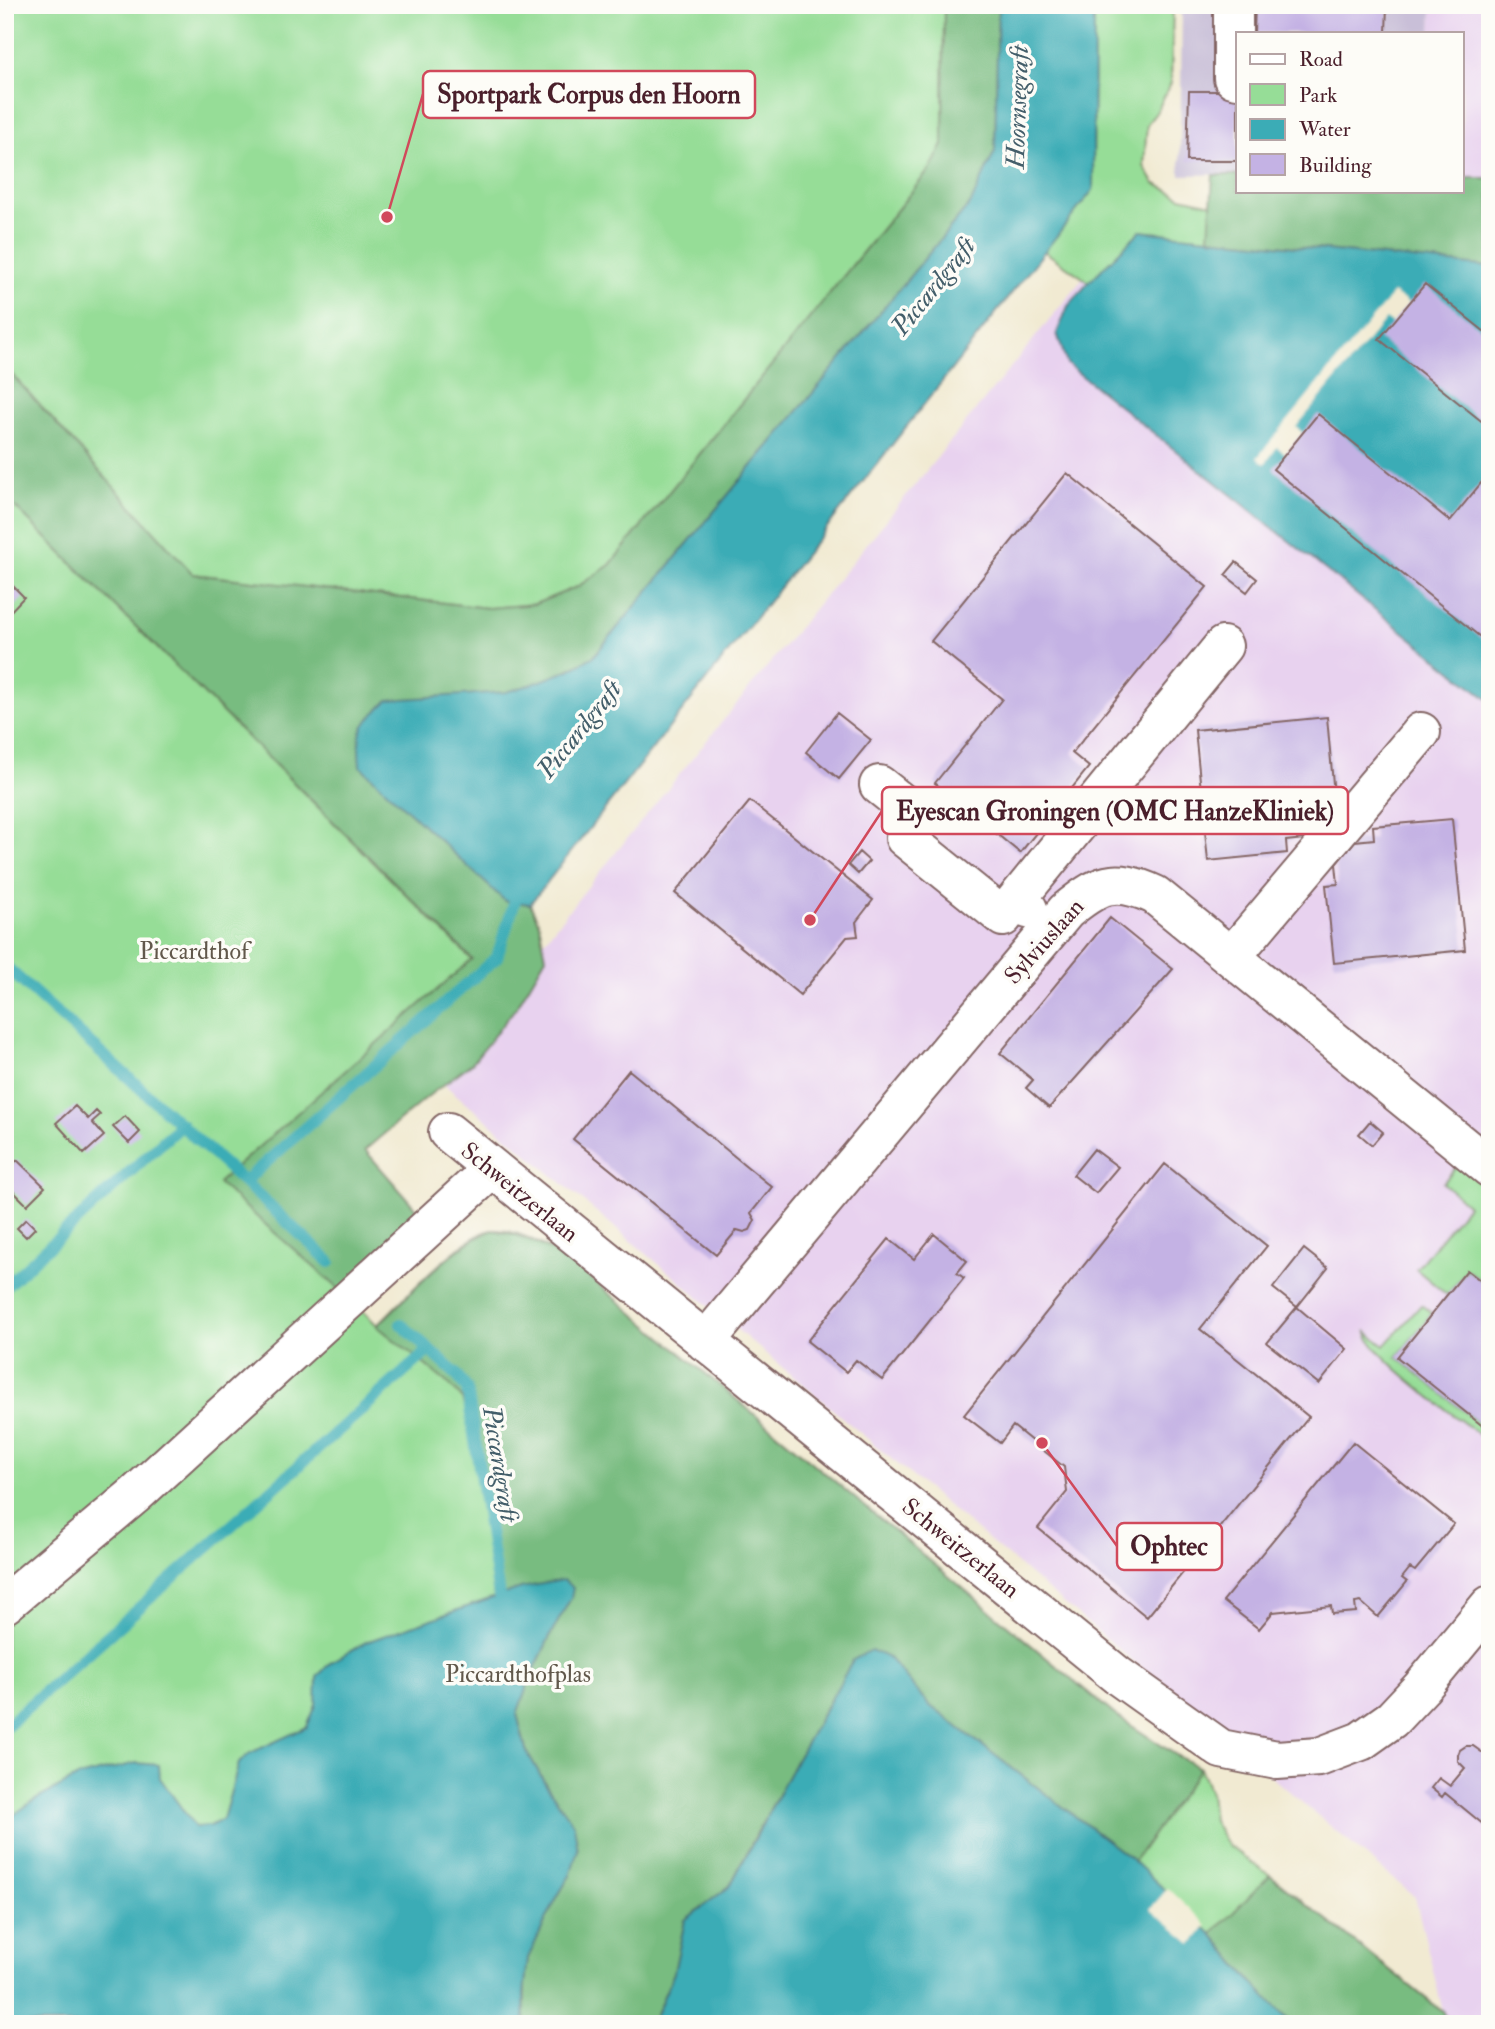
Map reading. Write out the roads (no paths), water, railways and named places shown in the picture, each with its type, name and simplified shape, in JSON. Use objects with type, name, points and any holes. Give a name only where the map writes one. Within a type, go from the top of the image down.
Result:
[{"type":"street","points":[[1233,5],[1233,78],[1236,79]]},
{"type":"street","points":[[879,785],[908,808],[905,838],[1003,917],[1223,646]]},
{"type":"street","points":[[1231,957],[1421,732]]},
{"type":"street","name":"Sylviuslaan","points":[[705,1342],[1051,928],[1066,911],[1100,886],[1136,886],[1155,895],[1490,1168]]},
{"type":"street","points":[[1016,900],[1051,928]]},
{"type":"street","name":"Schweitzerlaan","points":[[448,1132],[1117,1675],[1221,1749],[1277,1760],[1320,1757],[1361,1741],[1392,1719],[1487,1616]]},
{"type":"street","points":[[5,1604],[136,1493],[492,1169]]},
{"type":"water","name":"Hoornsegraft","points":[[998,5],[1094,5],[1093,190],[530,904],[505,901],[360,766],[359,743],[362,728],[388,700],[506,692],[569,670],[594,656],[971,203],[995,151]]},
{"type":"water","points":[[1140,231],[1490,267],[1490,701],[1067,364],[1057,333],[1068,306]]},
{"type":"water","name":"Piccardthofplas","points":[[563,1580],[573,1588],[571,1598],[530,1679],[517,1714],[526,1750],[574,1825],[578,1850],[570,1875],[528,1958],[524,1994],[525,2024],[5,2024],[5,1821],[33,1801],[78,1777],[136,1763],[159,1765],[160,1778],[195,1827],[210,1826],[223,1819],[239,1763],[250,1753],[307,1727],[316,1705],[317,1677],[330,1663],[366,1642],[521,1588]]},
{"type":"water","points":[[871,1650],[889,1658],[929,1705],[1134,1861],[1212,1934],[1292,2024],[655,2024],[655,2017],[674,1973],[685,1920],[730,1886],[853,1660]]},
{"type":"waterway","name":"Piccardgraft","points":[[330,1262],[244,1182],[497,957],[519,888]]},
{"type":"waterway","points":[[5,966],[244,1182]]},
{"type":"waterway","points":[[5,1287],[182,1124]]},
{"type":"waterway","name":"Piccardgraft","points":[[401,1324],[456,1374],[467,1389],[499,1596]]},
{"type":"waterway","points":[[5,1727],[429,1350]]},
{"type":"place","name":"Sportpark Corpus den Hoorn","points":[[387,217]]},
{"type":"place","name":"Eyescan Groningen (OMC HanzeKliniek)","points":[[810,920]]},
{"type":"place","name":"Ophtec","points":[[1042,1443]]},
{"type":"park label","name":"Piccardthof","points":[[194,951]]}]
